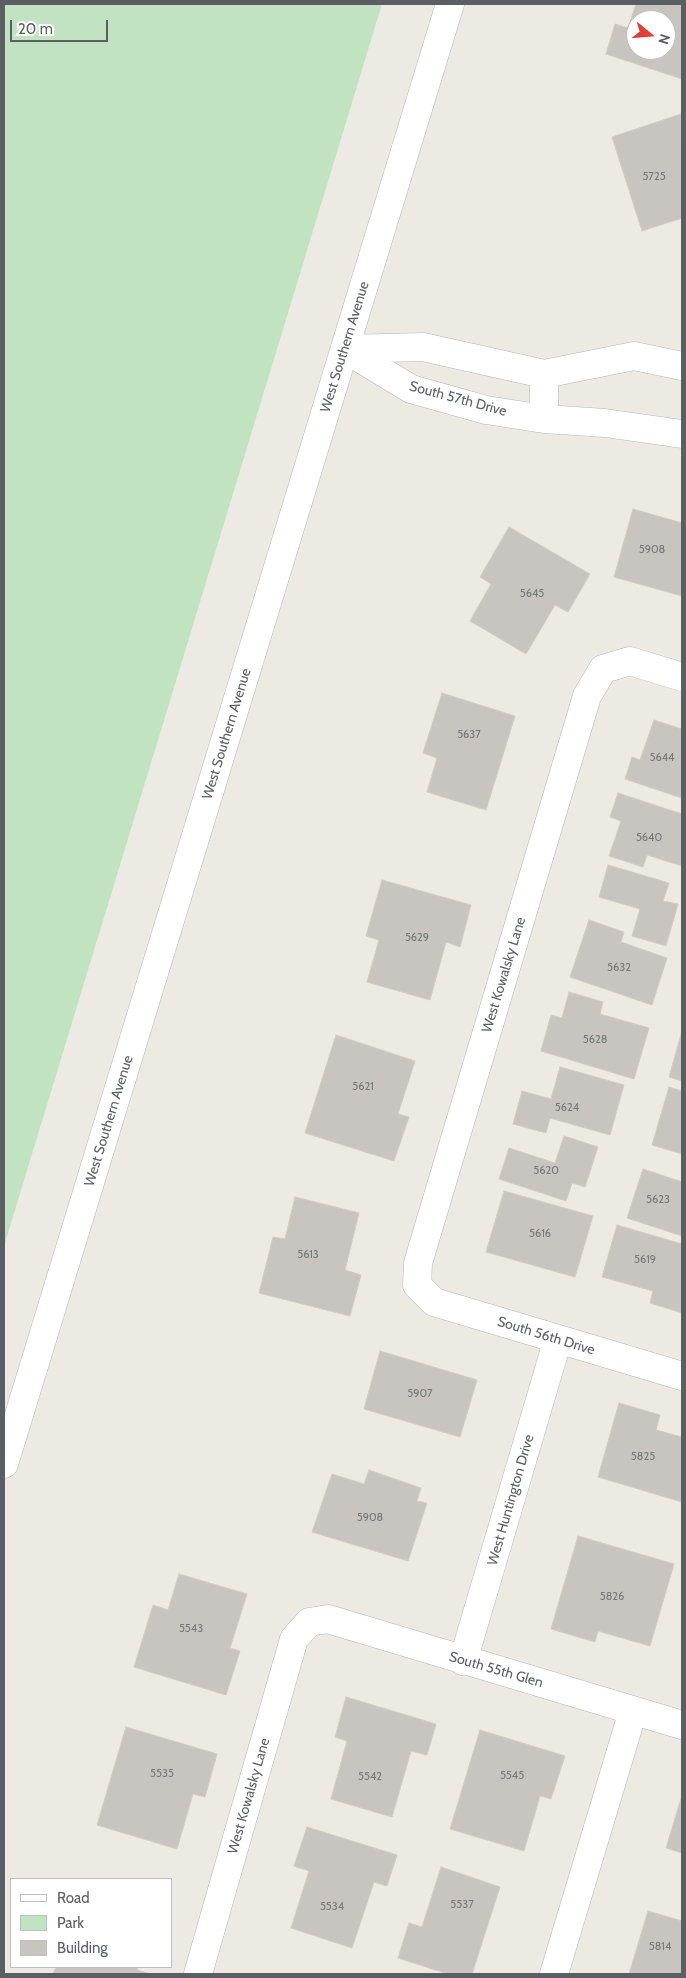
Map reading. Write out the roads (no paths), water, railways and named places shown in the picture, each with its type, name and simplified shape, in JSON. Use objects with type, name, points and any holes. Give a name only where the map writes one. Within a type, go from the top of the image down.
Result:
[{"type":"street","name":"West Southern Avenue","points":[[4,1464],[450,4]]},
{"type":"street","points":[[345,350],[423,347],[544,374],[634,356],[682,366]]},
{"type":"street","name":"South 57th Drive","points":[[345,350],[411,389],[486,410],[544,419],[605,423],[682,434]]},
{"type":"street","points":[[544,374],[544,419]]},
{"type":"street","name":"West Kowalsky Lane","points":[[417,1285],[418,1263],[587,696],[603,669],[630,661],[682,677]]},
{"type":"street","name":"South 56th Drive","points":[[417,1285],[434,1302],[682,1376]]},
{"type":"street","name":"West Huntington Drive","points":[[463,1661],[558,1339]]},
{"type":"street","name":"South 55th Glen","points":[[309,1622],[328,1619],[463,1661],[682,1725]]},
{"type":"street","name":"West Kowalsky Lane","points":[[198,1974],[294,1639],[309,1622]]},
{"type":"street","points":[[554,1974],[633,1711]]}]
